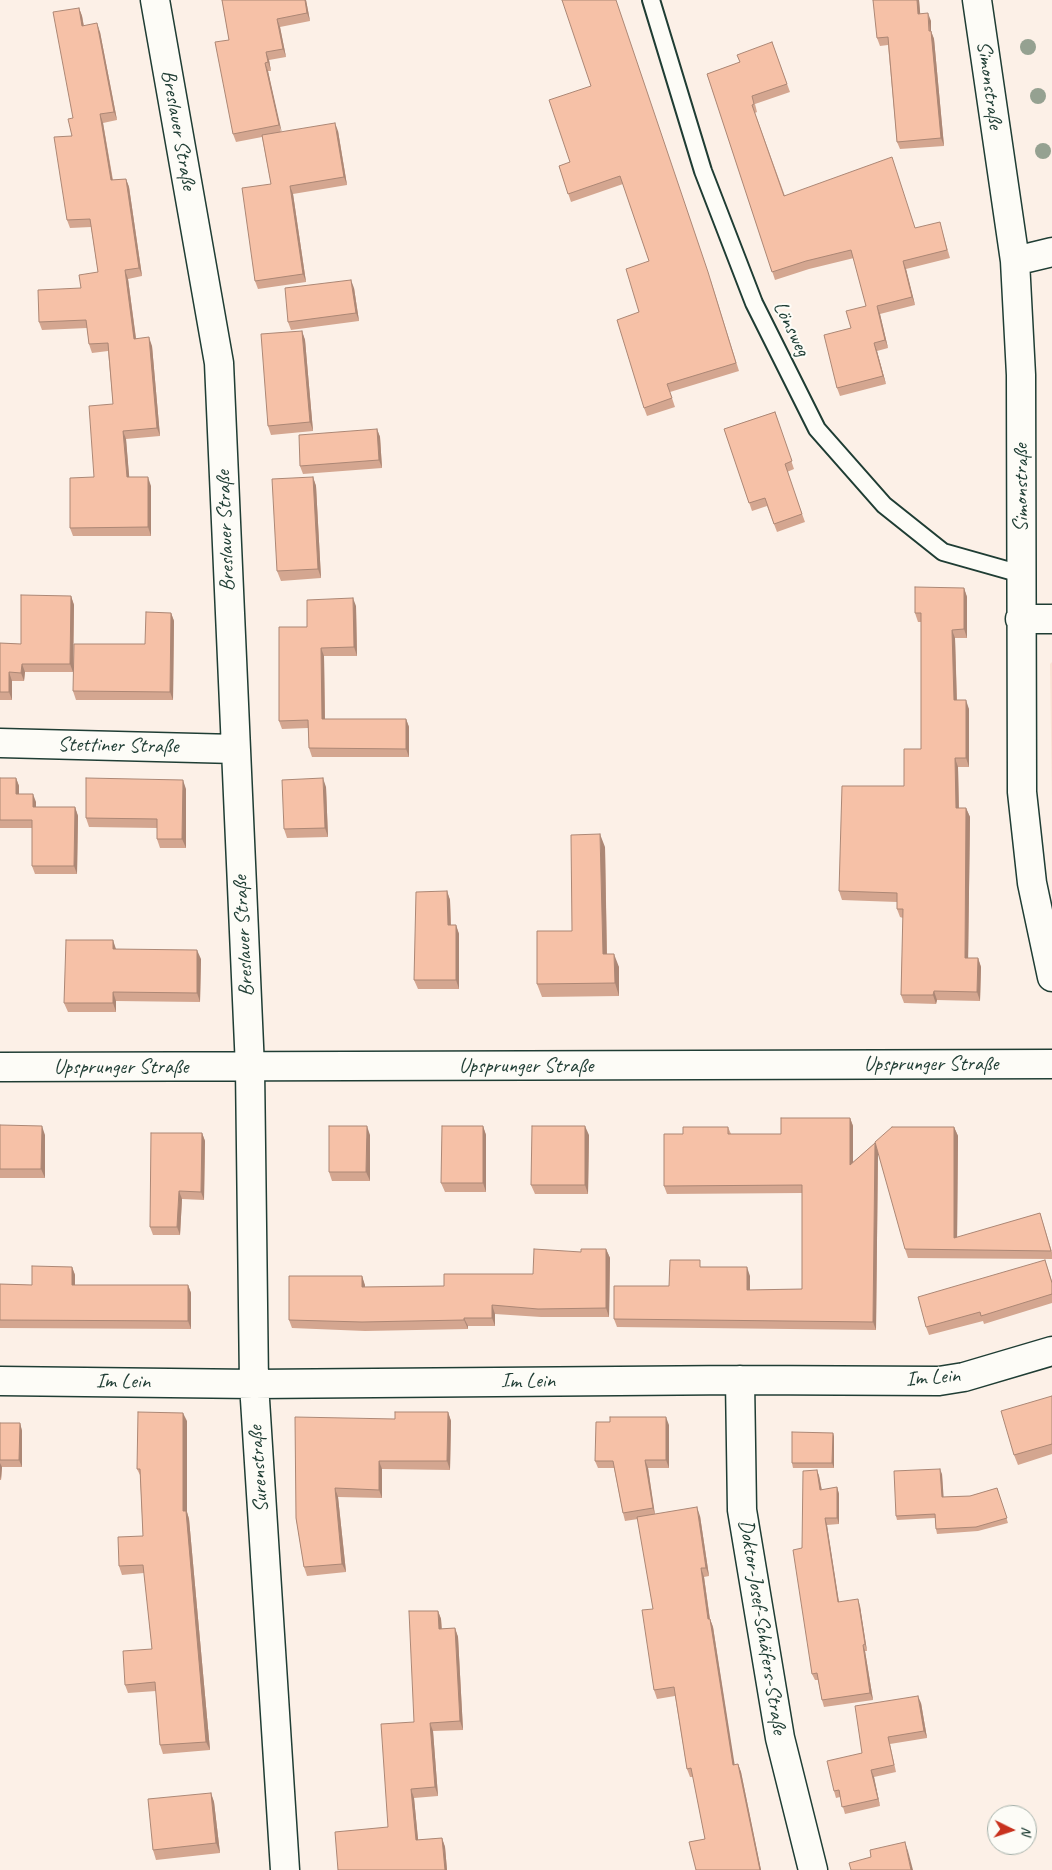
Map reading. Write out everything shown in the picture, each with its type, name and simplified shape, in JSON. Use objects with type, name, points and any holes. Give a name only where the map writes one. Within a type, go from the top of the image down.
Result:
[{"type":"street","name":"Breslauer Straße","points":[[155,0],[219,363],[250,1068]]},
{"type":"street","name":"Simonstraße","points":[[977,0],[1015,261],[1021,375],[1020,619],[1022,792],[1032,883],[1052,977]]},
{"type":"street","points":[[1015,261],[1052,252]]},
{"type":"street","points":[[1020,619],[1052,619]]},
{"type":"street","name":"Stettiner Straße","points":[[0,743],[235,749]]},
{"type":"street","name":"Upsprunger Straße","points":[[0,1067],[250,1068],[1052,1064]]},
{"type":"street","name":"Surenstraße","points":[[250,1068],[254,1384],[285,1870]]},
{"type":"street","name":"Im Lein","points":[[0,1381],[254,1384],[740,1380],[939,1381],[964,1377],[1052,1351]]},
{"type":"street","name":"Doktor-Josef-Schäfers-Straße","points":[[740,1380],[742,1510],[780,1738],[813,1870]]},
{"type":"lane","name":"Lönsweg","points":[[651,0],[704,171],[754,302],[817,429],[884,506],[943,552],[1021,574]]},
{"type":"shaded area","points":[[1052,662],[1052,805],[1050,664]]},
{"type":"building","points":[[222,0],[305,0],[307,13],[277,19],[283,49],[266,52],[268,62],[265,63],[279,125],[233,134],[215,42],[229,40]]},
{"type":"building","points":[[562,0],[616,0],[708,272],[736,363],[667,384],[672,398],[644,408],[617,320],[639,312],[626,269],[649,261],[620,176],[568,194],[559,166],[570,162],[549,100],[591,86]]},
{"type":"building","points":[[873,0],[917,0],[918,14],[928,13],[941,138],[897,142],[888,37],[877,38]]},
{"type":"building","points":[[79,8],[82,26],[97,23],[114,112],[100,114],[111,180],[126,179],[139,268],[125,270],[134,339],[149,337],[157,428],[123,431],[127,477],[148,477],[148,527],[70,528],[70,478],[94,477],[89,406],[113,404],[108,343],[89,344],[86,320],[39,322],[38,290],[81,288],[79,275],[98,272],[90,219],[67,220],[54,137],[72,136],[68,119],[73,118],[53,12]]},
{"type":"building","points":[[772,42],[787,84],[752,96],[754,104],[752,105],[784,196],[892,157],[915,228],[940,222],[947,250],[903,261],[912,297],[877,306],[885,340],[874,343],[883,376],[837,388],[824,335],[851,328],[846,311],[866,306],[851,250],[772,272],[707,74],[740,62],[737,55]]},
{"type":"building","points":[[335,123],[344,177],[290,186],[303,274],[255,281],[242,188],[271,184],[262,135]]},
{"type":"building","points":[[351,280],[356,313],[288,322],[285,288]]},
{"type":"building","points":[[302,331],[310,422],[268,426],[261,334]]},
{"type":"building","points":[[775,412],[792,461],[785,464],[802,514],[774,524],[765,498],[749,503],[724,429]]},
{"type":"building","points":[[377,429],[379,460],[300,466],[299,435]]},
{"type":"building","points":[[313,477],[318,569],[277,571],[272,479]]},
{"type":"building","points":[[915,587],[964,588],[964,629],[952,630],[954,700],[966,700],[966,758],[955,758],[956,808],[966,808],[965,958],[978,958],[977,992],[934,991],[933,995],[901,995],[903,909],[897,909],[897,893],[839,891],[842,786],[904,786],[904,749],[921,749],[921,613],[915,613]]},
{"type":"building","points":[[21,595],[71,596],[70,664],[22,664],[21,673],[9,672],[9,692],[0,692],[0,643],[21,644]]},
{"type":"building","points":[[353,598],[354,647],[321,648],[322,719],[406,719],[406,749],[309,748],[308,720],[279,721],[279,627],[307,627],[307,600]]},
{"type":"building","points":[[146,612],[171,613],[170,692],[73,691],[74,644],[145,644]]},
{"type":"building","points":[[0,778],[16,778],[16,794],[33,794],[33,807],[75,807],[74,866],[32,866],[32,820],[0,820]]},
{"type":"building","points":[[86,778],[183,780],[182,839],[157,839],[157,819],[86,818]]},
{"type":"building","points":[[323,778],[325,828],[284,829],[282,780]]},
{"type":"building","points":[[600,834],[603,954],[614,954],[615,983],[537,984],[537,931],[572,931],[571,835]]},
{"type":"building","points":[[447,891],[448,925],[456,925],[456,980],[414,980],[416,892]]},
{"type":"building","points":[[66,940],[113,940],[113,949],[197,950],[197,993],[113,992],[113,1003],[64,1003]]},
{"type":"building","points":[[781,1118],[850,1118],[850,1165],[875,1143],[873,1322],[614,1319],[614,1286],[669,1286],[670,1260],[700,1260],[700,1267],[747,1267],[747,1290],[802,1289],[802,1185],[664,1186],[664,1134],[683,1134],[683,1127],[728,1127],[728,1134],[781,1134]]},
{"type":"building","points":[[0,1125],[42,1126],[41,1169],[0,1169]]},
{"type":"building","points":[[329,1126],[367,1126],[366,1172],[329,1172]]},
{"type":"building","points":[[442,1126],[483,1126],[483,1183],[441,1183]]},
{"type":"building","points":[[532,1126],[585,1126],[585,1185],[531,1185]]},
{"type":"building","points":[[892,1127],[954,1127],[954,1238],[1040,1213],[1051,1251],[905,1249],[875,1142]]},
{"type":"building","points":[[151,1133],[202,1133],[201,1192],[179,1191],[177,1227],[150,1227]]},
{"type":"building","points":[[534,1249],[581,1252],[581,1249],[606,1249],[606,1308],[538,1309],[492,1305],[492,1318],[362,1322],[289,1320],[289,1276],[362,1276],[362,1287],[444,1286],[444,1274],[533,1274]]},
{"type":"building","points":[[1045,1260],[1052,1283],[1052,1294],[981,1316],[980,1312],[926,1327],[918,1297]]},
{"type":"building","points":[[32,1266],[72,1267],[72,1285],[188,1285],[188,1321],[0,1320],[0,1284],[32,1285]]},
{"type":"building","points":[[1052,1396],[1052,1444],[1014,1455],[1001,1411]]},
{"type":"building","points":[[138,1412],[183,1413],[183,1511],[186,1511],[206,1742],[160,1745],[155,1682],[125,1685],[123,1651],[152,1649],[143,1565],[119,1566],[118,1537],[143,1536],[140,1469],[137,1469]]},
{"type":"building","points":[[395,1412],[448,1412],[447,1461],[379,1461],[379,1490],[335,1488],[342,1564],[304,1567],[296,1518],[295,1417],[395,1419]]},
{"type":"building","points":[[610,1417],[666,1417],[666,1460],[645,1460],[653,1508],[623,1513],[613,1461],[595,1461],[596,1422],[610,1422]]},
{"type":"building","points":[[0,1423],[20,1423],[19,1460],[0,1460]]},
{"type":"building","points":[[792,1432],[833,1433],[832,1463],[792,1463]]},
{"type":"building","points":[[940,1469],[942,1497],[970,1496],[997,1488],[1007,1518],[976,1527],[936,1529],[935,1514],[896,1516],[894,1471]]},
{"type":"building","points":[[817,1470],[820,1490],[837,1487],[837,1518],[825,1518],[838,1602],[858,1599],[870,1693],[822,1700],[817,1673],[812,1674],[793,1550],[802,1548],[803,1471]]},
{"type":"building","points":[[697,1507],[706,1568],[701,1568],[708,1619],[710,1619],[733,1765],[738,1764],[760,1870],[696,1870],[689,1842],[705,1839],[691,1768],[687,1769],[674,1687],[654,1690],[642,1610],[653,1609],[637,1517]]},
{"type":"building","points":[[409,1611],[438,1611],[439,1629],[455,1628],[460,1721],[430,1723],[435,1787],[411,1789],[416,1840],[442,1838],[445,1870],[338,1870],[335,1832],[388,1827],[381,1724],[414,1722]]},
{"type":"building","points":[[918,1696],[924,1731],[888,1737],[894,1765],[871,1770],[878,1799],[842,1807],[839,1790],[834,1791],[827,1761],[862,1753],[855,1706]]},
{"type":"building","points":[[211,1793],[216,1843],[153,1850],[148,1799]]},
{"type":"building","points":[[905,1842],[911,1870],[851,1870],[849,1863],[871,1857],[870,1850]]}]
